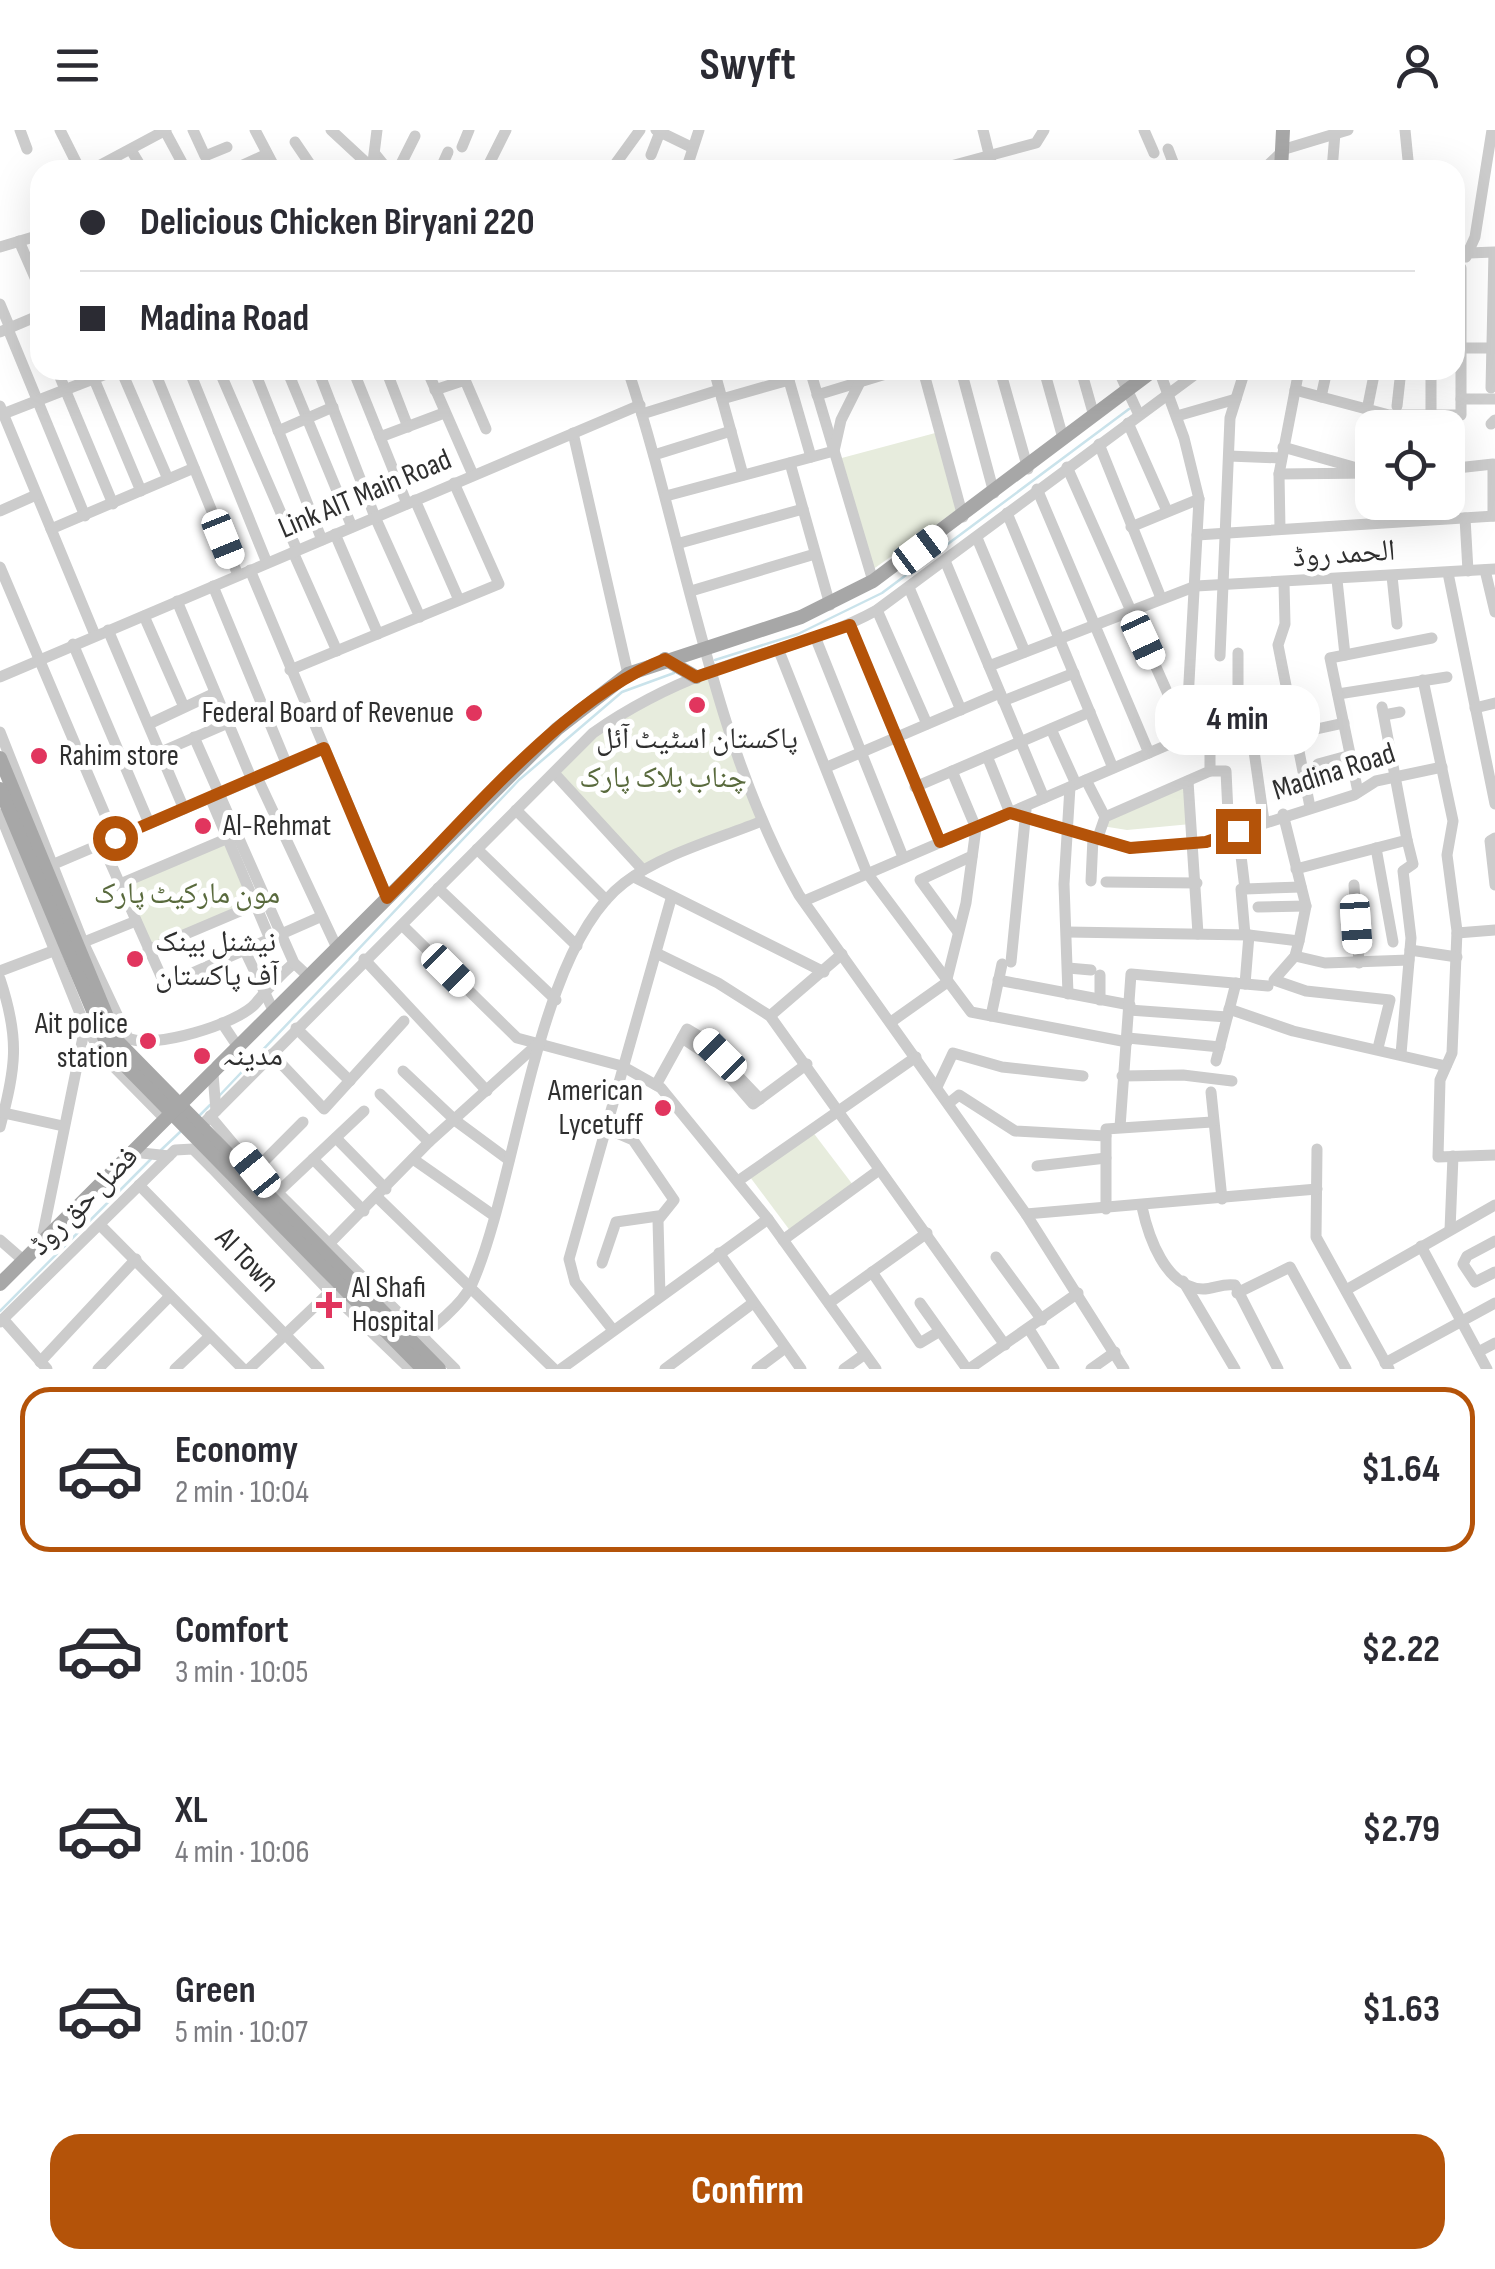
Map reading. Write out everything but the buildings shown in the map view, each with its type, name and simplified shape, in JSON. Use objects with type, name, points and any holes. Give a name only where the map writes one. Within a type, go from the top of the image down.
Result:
[{"type":"main road","points":[[1283,130],[1283,160]]},
{"type":"main road","name":"فضل حق روڈ","points":[[0,1284],[139,1153],[192,1117],[238,1047],[557,729],[628,674],[671,663],[830,604],[873,580],[1028,469],[1141,380]]},
{"type":"main road","points":[[671,663],[695,677]]},
{"type":"main road","points":[[0,758],[50,866],[90,1008],[109,1049],[192,1117],[214,1164],[423,1369]]},
{"type":"main road","points":[[0,792],[112,1033],[131,1047],[192,1117],[417,1340],[440,1369]]},
{"type":"street","points":[[20,130],[27,149]]},
{"type":"street","points":[[60,130],[75,160]]},
{"type":"street","points":[[110,160],[166,130],[181,160]]},
{"type":"street","points":[[193,130],[205,156],[227,147]]},
{"type":"street","points":[[254,130],[270,160]]},
{"type":"street","points":[[331,130],[363,160]]},
{"type":"street","points":[[374,160],[377,130]]},
{"type":"street","points":[[462,147],[469,130]]},
{"type":"street","points":[[491,160],[506,130]]},
{"type":"street","points":[[618,160],[640,130]]},
{"type":"street","points":[[688,160],[699,130]]},
{"type":"street","points":[[983,130],[990,160]]},
{"type":"street","points":[[975,160],[1036,143],[1044,130]]},
{"type":"street","points":[[1144,130],[1154,153]]},
{"type":"street","points":[[1405,130],[1408,160]]},
{"type":"street","points":[[1465,258],[1489,192],[1492,130]]},
{"type":"street","points":[[1273,160],[1285,149],[1342,131]]},
{"type":"street","points":[[1335,160],[1342,131]]},
{"type":"street","points":[[651,154],[664,132],[691,147]]},
{"type":"street","points":[[403,160],[415,136]]},
{"type":"street","points":[[296,142],[308,160]]},
{"type":"street","points":[[1168,149],[1172,160]]},
{"type":"street","points":[[130,150],[136,160]]},
{"type":"street","points":[[444,160],[448,152]]},
{"type":"street","points":[[254,160],[267,154]]},
{"type":"street","points":[[375,154],[380,160]]},
{"type":"street","points":[[0,247],[30,238]]},
{"type":"street","points":[[18,241],[30,268]]},
{"type":"street","points":[[1462,399],[1493,394],[1494,252],[1469,253]]},
{"type":"street","points":[[0,304],[6,330],[85,516]]},
{"type":"street","points":[[6,330],[30,322]]},
{"type":"street","points":[[1465,348],[1493,348]]},
{"type":"street","points":[[62,380],[112,504]]},
{"type":"street","points":[[87,380],[38,401],[2,410],[51,530],[149,724],[184,808]]},
{"type":"street","points":[[98,380],[142,491]]},
{"type":"street","points":[[123,380],[168,479]]},
{"type":"street","points":[[158,380],[194,468],[290,670],[387,898]]},
{"type":"street","points":[[193,380],[267,563]]},
{"type":"street","points":[[223,380],[336,651]]},
{"type":"street","points":[[258,380],[322,540]]},
{"type":"street","points":[[291,380],[352,527]]},
{"type":"street","points":[[322,380],[375,517],[420,617]]},
{"type":"street","points":[[357,380],[380,437],[459,600]]},
{"type":"street","points":[[390,380],[408,428]]},
{"type":"street","points":[[431,380],[474,475]]},
{"type":"street","points":[[435,390],[465,380],[486,429]]},
{"type":"street","points":[[630,380],[680,544],[706,648],[762,821],[804,901],[1026,1214],[1124,1369]]},
{"type":"street","points":[[717,380],[742,475]]},
{"type":"street","name":"Link AIT Main Road","points":[[0,677],[573,433],[641,410],[721,395],[770,380]]},
{"type":"street","points":[[788,380],[811,457]]},
{"type":"street","points":[[813,380],[873,580]]},
{"type":"street","points":[[817,395],[869,380]]},
{"type":"street","points":[[926,380],[963,517]]},
{"type":"street","points":[[964,380],[994,493]]},
{"type":"street","points":[[1003,380],[1028,469]]},
{"type":"street","points":[[1047,380],[1063,438]]},
{"type":"street","points":[[1084,380],[1094,416]]},
{"type":"street","points":[[1121,380],[1167,511]]},
{"type":"street","points":[[1161,380],[1176,416],[1198,499],[1186,734]]},
{"type":"street","points":[[192,1117],[272,1054],[593,734],[639,702],[712,668],[816,639],[850,625],[910,590],[1036,489],[1187,380]]},
{"type":"street","points":[[1220,656],[1230,418],[1242,380]]},
{"type":"street","points":[[1280,529],[1278,474],[1297,380]]},
{"type":"street","points":[[1321,397],[1325,380]]},
{"type":"street","points":[[1295,390],[1367,410],[1373,380]]},
{"type":"street","points":[[1397,406],[1399,380]]},
{"type":"street","points":[[1431,380],[1431,410]]},
{"type":"street","points":[[1462,380],[1462,410]]},
{"type":"street","points":[[834,451],[841,420],[859,384]]},
{"type":"street","points":[[1176,416],[1236,399]]},
{"type":"street","points":[[278,430],[333,407]]},
{"type":"street","points":[[380,437],[444,413]]},
{"type":"street","points":[[654,455],[730,431]]},
{"type":"street","points":[[573,433],[602,544],[607,596],[628,674]]},
{"type":"street","points":[[1099,444],[1161,598]]},
{"type":"street","points":[[666,496],[834,451]]},
{"type":"street","points":[[1229,456],[1282,453],[1355,469]]},
{"type":"street","points":[[790,463],[830,604]]},
{"type":"street","points":[[1465,466],[1493,464],[1494,516],[1465,518],[1468,571]]},
{"type":"street","points":[[1067,467],[1186,734]]},
{"type":"street","points":[[51,530],[194,468]]},
{"type":"street","points":[[1278,474],[1355,473]]},
{"type":"street","points":[[290,670],[499,584],[454,484]]},
{"type":"street","points":[[1036,489],[1149,753]]},
{"type":"street","points":[[0,511],[36,495]]},
{"type":"street","points":[[1131,526],[1198,499]]},
{"type":"street","points":[[680,544],[803,509]]},
{"type":"street","points":[[1007,514],[1114,768]]},
{"type":"street","points":[[1196,536],[1431,520]]},
{"type":"street","points":[[335,534],[378,634]]},
{"type":"street","points":[[977,538],[1025,652]]},
{"type":"street","points":[[692,591],[815,554]]},
{"type":"street","points":[[946,564],[1044,798]]},
{"type":"street","points":[[0,567],[109,841],[120,884],[165,984],[320,918]]},
{"type":"street","points":[[1490,570],[1495,612]]},
{"type":"street","name":"الحمد روڈ","points":[[989,666],[1196,586],[1490,570]]},
{"type":"street","points":[[1448,573],[1495,804]]},
{"type":"street","points":[[1392,576],[1397,624]]},
{"type":"street","points":[[1337,580],[1346,655]]},
{"type":"street","points":[[1284,583],[1284,624],[1278,645],[1310,807]]},
{"type":"street","points":[[214,586],[286,764]]},
{"type":"street","points":[[910,590],[961,710]]},
{"type":"street","points":[[177,602],[228,723],[336,948]]},
{"type":"street","points":[[876,610],[927,724]]},
{"type":"street","points":[[144,616],[184,708]]},
{"type":"street","points":[[850,625],[940,842]]},
{"type":"street","points":[[1358,792],[1330,658],[1432,638]]},
{"type":"street","points":[[816,639],[903,857]]},
{"type":"street","points":[[73,644],[149,824]]},
{"type":"street","points":[[779,652],[867,872],[971,1012],[1127,1040],[1220,1047]]},
{"type":"street","points":[[1238,652],[1238,713]]},
{"type":"street","points":[[827,766],[961,710],[1074,673]]},
{"type":"street","points":[[1338,694],[1447,677]]},
{"type":"street","points":[[1424,680],[1453,820],[1447,856],[1457,934],[1452,1054],[1440,1080],[1438,1157],[1495,1155]]},
{"type":"street","points":[[149,724],[215,693]]},
{"type":"street","points":[[1475,708],[1495,703]]},
{"type":"street","points":[[1210,772],[1210,716],[1269,709]]},
{"type":"street","points":[[1400,712],[1383,711],[1413,864],[1403,871],[1409,955],[1401,1054]]},
{"type":"street","points":[[916,786],[1090,712]]},
{"type":"street","points":[[161,752],[228,723]]},
{"type":"street","points":[[1312,730],[1344,723]]},
{"type":"street","points":[[1051,729],[1078,784],[1105,818]]},
{"type":"street","points":[[1251,730],[1264,821]]},
{"type":"street","points":[[0,732],[50,866],[324,748]]},
{"type":"street","points":[[804,901],[1010,813],[1026,812],[1044,798],[1186,734]]},
{"type":"street","points":[[194,738],[276,936]]},
{"type":"street","points":[[1318,764],[1350,755]]},
{"type":"street","points":[[986,756],[1010,813]]},
{"type":"street","name":"Madina Road","points":[[1026,812],[1068,830],[1130,848],[1193,844],[1358,792],[1376,781],[1442,767]]},
{"type":"street","points":[[891,1022],[947,978],[976,828],[952,771]]},
{"type":"street","points":[[1091,881],[1095,839],[1105,818],[1210,772],[1226,771],[1244,888]]},
{"type":"street","points":[[554,773],[638,874],[671,899],[824,972]]},
{"type":"street","points":[[1188,781],[1198,934]]},
{"type":"street","points":[[1068,994],[1068,830],[1078,784]]},
{"type":"street","points":[[216,795],[226,840],[254,904],[294,963],[308,976]]},
{"type":"street","points":[[516,810],[606,900]]},
{"type":"street","points":[[991,1016],[998,980],[1006,963],[1026,812]]},
{"type":"street","points":[[0,814],[71,946],[86,1026],[106,1059],[192,1117],[255,1170],[324,1248],[429,1142],[542,1041]]},
{"type":"street","points":[[1283,814],[1306,906],[1295,956],[1274,980],[1306,991],[1390,1000],[1378,1048]]},
{"type":"street","points":[[455,1369],[417,1340],[471,1288],[542,1041],[577,946],[606,900],[638,874],[762,821]]},
{"type":"street","points":[[1495,838],[1490,841],[1495,885]]},
{"type":"street","points":[[120,884],[226,840]]},
{"type":"street","points":[[1296,868],[1407,840]]},
{"type":"street","points":[[1376,848],[1392,942]]},
{"type":"street","points":[[477,849],[577,946]]},
{"type":"street","points":[[958,932],[920,880],[972,856]]},
{"type":"street","points":[[1106,882],[1196,882]]},
{"type":"street","points":[[1354,885],[1359,963]]},
{"type":"street","points":[[1216,1061],[1240,983],[1247,935],[1241,888],[1301,887]]},
{"type":"street","points":[[438,888],[556,1000]]},
{"type":"street","points":[[612,1330],[575,1282],[569,1260],[671,899]]},
{"type":"street","points":[[148,950],[254,904]]},
{"type":"street","points":[[1258,907],[1306,906]]},
{"type":"street","points":[[0,970],[136,921]]},
{"type":"street","points":[[402,925],[517,1038],[542,1041],[622,1066],[656,1085],[686,1113],[876,1369]]},
{"type":"street","points":[[1457,934],[1495,930]]},
{"type":"street","points":[[1067,932],[1247,935],[1299,941]]},
{"type":"street","points":[[244,951],[260,992],[274,1010]]},
{"type":"street","points":[[656,954],[718,983],[770,1016],[1005,1345]]},
{"type":"street","points":[[770,1016],[842,954]]},
{"type":"street","points":[[1295,956],[1359,963],[1409,955],[1456,957]]},
{"type":"street","points":[[364,960],[486,1091]]},
{"type":"street","points":[[131,1047],[222,1023],[256,1003],[260,992],[294,963]]},
{"type":"street","points":[[1068,968],[1096,972],[1100,1000]]},
{"type":"street","points":[[1120,1127],[1131,974],[1268,986]]},
{"type":"street","points":[[0,979],[15,1022],[14,1071],[1,1117],[63,1126]]},
{"type":"street","points":[[998,980],[1130,1008],[1228,1013],[1446,1066]]},
{"type":"street","points":[[41,1243],[90,1008]]},
{"type":"street","points":[[272,1054],[324,1110],[404,1021]]},
{"type":"street","points":[[222,1023],[238,1047]]},
{"type":"street","points":[[296,1028],[350,1082]]},
{"type":"street","points":[[656,1085],[687,1029],[702,1038],[760,1099],[807,1064]]},
{"type":"street","points":[[938,1087],[954,1054],[1002,1067],[1083,1076]]},
{"type":"street","points":[[738,1180],[916,1057]]},
{"type":"street","points":[[0,1065],[14,1071]]},
{"type":"street","points":[[404,1071],[456,1121],[508,1160]]},
{"type":"street","points":[[1122,1076],[1183,1075],[1232,1081]]},
{"type":"street","points":[[192,1117],[214,1081]]},
{"type":"street","points":[[1212,1092],[1222,1199]]},
{"type":"street","points":[[380,1094],[429,1142]]},
{"type":"street","points":[[949,1103],[959,1095],[1015,1131],[1106,1136]]},
{"type":"street","points":[[278,1192],[364,1112]]},
{"type":"street","points":[[255,1170],[303,1122]]},
{"type":"street","points":[[1106,1209],[1106,1129],[1212,1122]]},
{"type":"street","points":[[602,1263],[616,1222],[658,1216],[674,1200],[633,1140],[605,1128]]},
{"type":"street","points":[[336,1138],[471,1288],[557,1369],[768,1219]]},
{"type":"street","name":"فضل حق روڈ","points":[[1,1320],[164,1156],[188,1148],[214,1164]]},
{"type":"street","points":[[1318,1149],[1316,1237],[1387,1366],[1495,1303]]},
{"type":"street","points":[[139,1153],[164,1156]]},
{"type":"street","points":[[1450,1230],[1453,1156]]},
{"type":"street","points":[[413,1158],[493,1215]]},
{"type":"street","points":[[1037,1166],[1106,1158]]},
{"type":"street","points":[[313,1159],[364,1211]]},
{"type":"street","points":[[214,1164],[330,1292],[410,1369]]},
{"type":"street","points":[[783,1240],[879,1170]]},
{"type":"street","name":"AI Town","points":[[139,1184],[319,1369]]},
{"type":"street","points":[[1026,1214],[1317,1190]]},
{"type":"street","points":[[1346,1290],[1495,1205]]},
{"type":"street","points":[[1142,1207],[1150,1243],[1183,1281],[1235,1369]]},
{"type":"street","points":[[658,1216],[660,1296]]},
{"type":"street","points":[[100,1224],[246,1369],[330,1292]]},
{"type":"street","points":[[829,1303],[927,1233]]},
{"type":"street","points":[[0,1240],[24,1260]]},
{"type":"street","points":[[1495,1241],[1467,1256],[1463,1264],[1475,1282],[1495,1272]]},
{"type":"street","points":[[1421,1246],[1487,1369]]},
{"type":"street","points":[[719,1253],[800,1369]]},
{"type":"street","points":[[996,1257],[1042,1320]]},
{"type":"street","points":[[1,1320],[44,1365],[136,1259]]},
{"type":"street","points":[[1237,1294],[1290,1266],[1346,1369]]},
{"type":"street","points":[[872,1272],[920,1343],[940,1330]]},
{"type":"street","points":[[1183,1281],[1206,1289],[1235,1285],[1278,1369]]},
{"type":"street","points":[[920,1303],[975,1367],[1078,1293]]},
{"type":"street","points":[[98,1369],[170,1296]]},
{"type":"street","points":[[665,1369],[753,1303]]},
{"type":"street","points":[[1029,1330],[1054,1369]]},
{"type":"street","points":[[175,1369],[210,1336]]},
{"type":"street","points":[[1478,1352],[1495,1343]]},
{"type":"street","points":[[756,1369],[785,1348]]},
{"type":"street","points":[[1091,1369],[1114,1352]]},
{"type":"street","points":[[850,1367],[865,1354]]},
{"type":"green space","points":[[939,432],[958,509],[872,570],[838,459]]},
{"type":"green space","name":"چناب بلاک پارک","points":[[713,670],[762,821],[643,870],[554,773],[593,733]]},
{"type":"green space","points":[[1190,780],[1191,824],[1127,830],[1102,826],[1105,817]]},
{"type":"green space","name":"مون مارکیٹ پارک","points":[[224,842],[250,903],[149,945],[123,885]]},
{"type":"green space","points":[[812,1131],[853,1185],[791,1232],[750,1177]]},
{"type":"waterway","points":[[715,660],[798,634],[882,593],[1129,409]]},
{"type":"waterway","points":[[219,1096],[519,780],[622,692],[674,673]]},
{"type":"waterway","points":[[198,1117],[210,1105]]},
{"type":"waterway","points":[[161,1150],[180,1132]]},
{"type":"waterway","points":[[0,1311],[151,1159]]},
{"type":"place","name":"پاکستان اسٹیٹ آئل","points":[[697,705]]},
{"type":"place","name":"Federal Board of Revenue","points":[[474,713]]},
{"type":"place","name":"Rahim store","points":[[39,756]]},
{"type":"place","name":"Al-Rehmat","points":[[203,826]]},
{"type":"place","name":"نیشنل بینک آف پاکستان","points":[[135,959]]},
{"type":"place","name":"Ait police station","points":[[148,1041]]},
{"type":"place","name":"مدینہ","points":[[202,1056]]},
{"type":"place","name":"American Lycetuff","points":[[663,1108]]},
{"type":"place","name":"Al Shafi Hospital","points":[[329,1305]]},
{"type":"route","points":[[115,838],[324,748],[387,898],[557,729],[628,674],[665,659],[696,677],[850,625],[940,842],[1010,813],[1130,848],[1206,842],[1238,831]]}]
